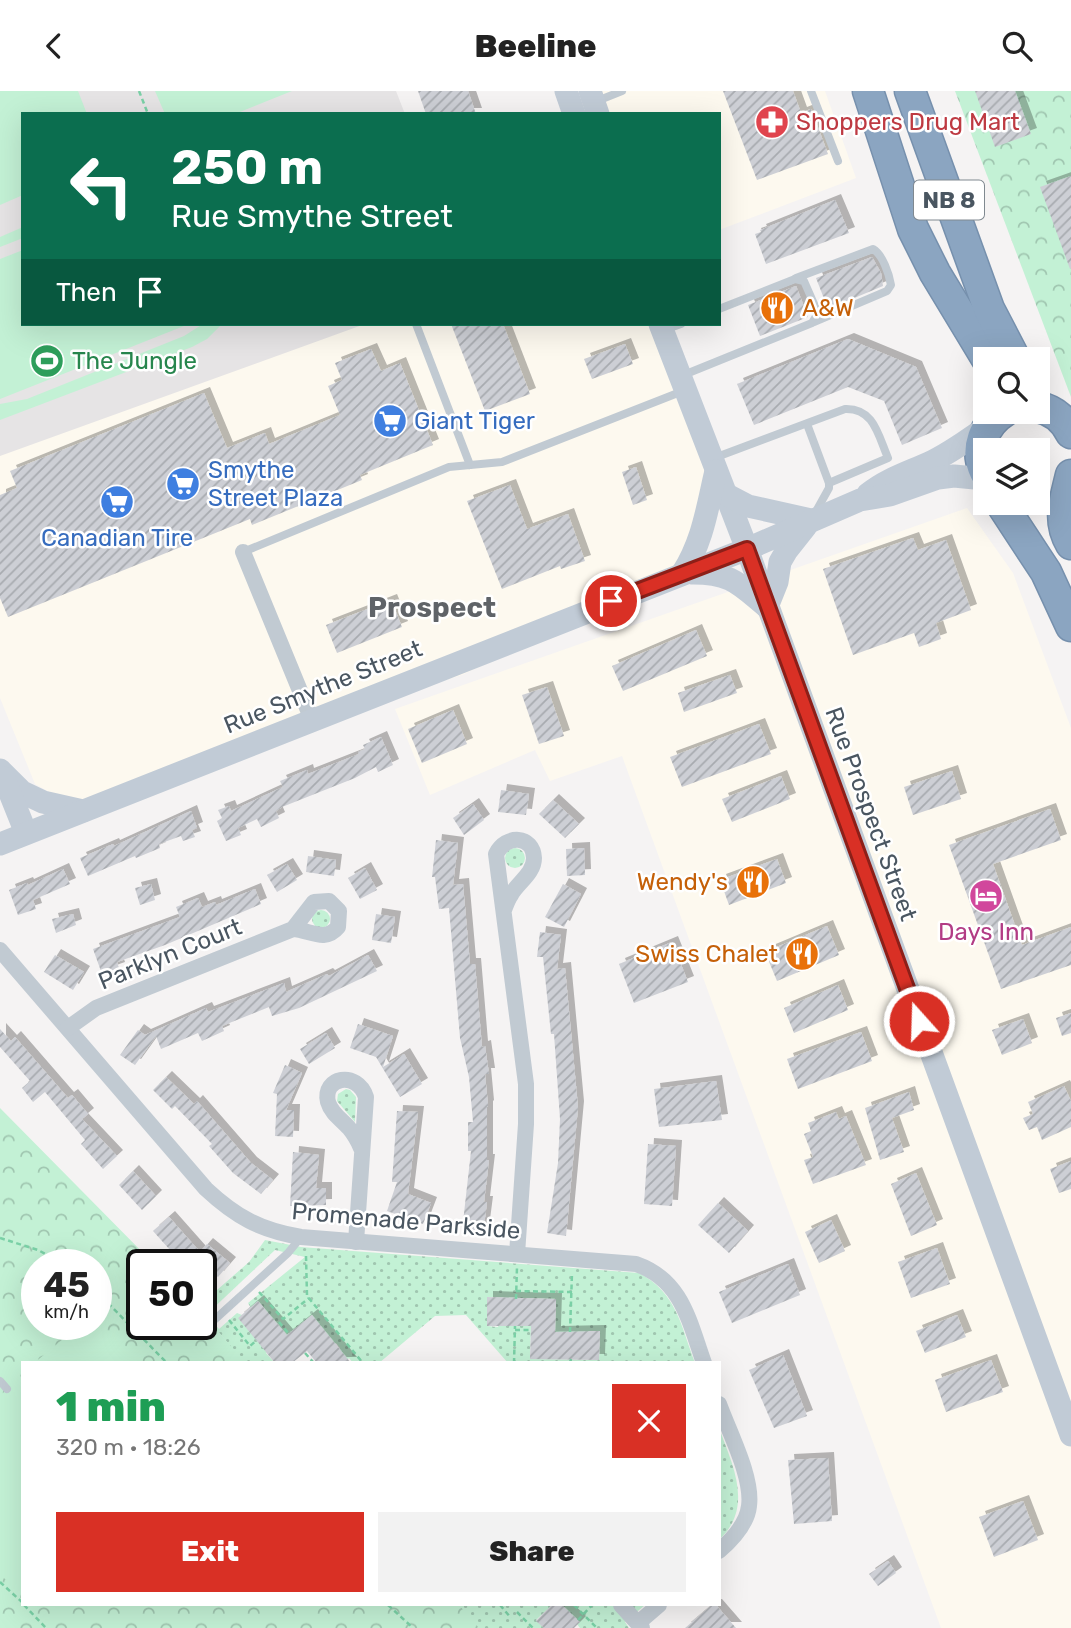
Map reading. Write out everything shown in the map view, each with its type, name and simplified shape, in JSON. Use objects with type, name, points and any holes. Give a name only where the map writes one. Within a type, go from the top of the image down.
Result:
[{"type":"highway","name":"NB 8","points":[[867,91],[913,229],[934,273],[980,347]]},
{"type":"highway","name":"NB 8","points":[[910,91],[989,309],[1009,347]]},
{"type":"highway","points":[[1050,408],[1071,433]]},
{"type":"highway","points":[[1050,494],[1057,491],[1071,475]]},
{"type":"highway","points":[[1071,475],[1062,513],[1062,525],[1071,544]]},
{"type":"highway","points":[[1009,515],[1046,572],[1069,620]]},
{"type":"main road","name":"Rue Prospect Street","points":[[667,326],[684,383],[1071,1436]]},
{"type":"main road","name":"Rue Smythe Street","points":[[860,500],[884,481],[933,460],[985,424]]},
{"type":"main road","points":[[682,573],[695,553],[703,530],[714,465]]},
{"type":"main road","name":"Rue Smythe Street","points":[[0,844],[747,549],[860,500],[890,495],[939,478],[973,478]]},
{"type":"main road","points":[[682,573],[713,573],[725,576],[734,580],[767,607],[777,582],[780,562],[811,520],[747,506],[725,494]]},
{"type":"main road","points":[[0,770],[22,792],[43,801],[83,811]]},
{"type":"main road","points":[[0,770],[26,833]]},
{"type":"street","points":[[243,552],[312,720]]},
{"type":"street","points":[[504,910],[526,1084],[527,1124],[517,1254]]},
{"type":"street","name":"Parklyn Court","points":[[68,1028],[96,1008],[293,929]]},
{"type":"street","name":"Promenade Parkside","points":[[0,950],[206,1189],[250,1223],[277,1233],[301,1237],[636,1264],[669,1283],[680,1301],[703,1361]]},
{"type":"street","points":[[356,1242],[361,1148]]},
{"type":"street","points":[[721,1409],[747,1479],[750,1503],[738,1532],[721,1549]]},
{"type":"street","points":[[622,1606],[640,1626],[658,1606]]},
{"type":"lane","points":[[569,107],[594,102],[622,91]]},
{"type":"lane","points":[[811,91],[838,161]]},
{"type":"lane","points":[[243,552],[449,467],[502,463],[887,291],[891,285],[879,253],[873,249],[721,308]]},
{"type":"lane","points":[[795,279],[804,282],[818,313],[812,323]]},
{"type":"lane","points":[[416,326],[470,465]]},
{"type":"lane","points":[[714,465],[845,409],[859,410],[873,421],[888,458],[830,482]]},
{"type":"lane","points":[[807,424],[830,482],[811,520]]},
{"type":"lane","points":[[217,1317],[288,1253],[301,1237]]},
{"type":"lane","points":[[0,1381],[7,1389]]},
{"type":"path","points":[[139,91],[147,112]]},
{"type":"path","points":[[0,1238],[34,1249]]},
{"type":"path","points":[[516,1299],[517,1254]]},
{"type":"path","points":[[306,1256],[307,1296],[361,1361]]},
{"type":"path","points":[[570,1332],[573,1258]]},
{"type":"path","points":[[516,1291],[572,1292]]},
{"type":"path","points":[[261,1294],[289,1334]]},
{"type":"path","points":[[280,1322],[309,1298]]},
{"type":"path","points":[[112,1307],[165,1361]]},
{"type":"path","points":[[229,1321],[250,1346],[257,1340]]},
{"type":"path","points":[[514,1361],[515,1328],[531,1330]]},
{"type":"path","points":[[338,1345],[344,1341]]},
{"type":"path","points":[[305,1353],[314,1361]]},
{"type":"path","points":[[0,1582],[21,1602]]},
{"type":"path","points":[[25,1606],[46,1628]]},
{"type":"path","points":[[389,1606],[413,1628]]},
{"type":"path","points":[[501,1606],[511,1618]]},
{"type":"path","points":[[575,1606],[597,1628]]},
{"type":"path","points":[[578,1620],[591,1606]]},
{"type":"path","points":[[517,1612],[533,1628]]},
{"type":"shaded area","points":[[0,91],[396,91],[404,112],[21,112],[21,326],[359,326],[0,456]]},
{"type":"shaded area","points":[[590,91],[825,91],[856,178],[721,229],[721,112],[597,112]]},
{"type":"shaded area","points":[[313,326],[661,326],[716,480],[678,571],[462,675],[312,720],[83,811],[35,784],[0,698],[0,453]]},
{"type":"shaded area","points":[[967,508],[1013,573],[1071,728],[1071,1628],[941,1628],[622,756],[550,781],[535,750],[430,795],[395,709]]},
{"type":"green space","points":[[0,91],[78,91],[86,112],[21,112],[21,196],[0,205]]},
{"type":"green space","points":[[155,91],[292,91],[240,112],[164,112]]},
{"type":"green space","points":[[955,91],[1071,91],[1071,397]]},
{"type":"green space","points":[[21,228],[21,239],[0,247],[0,237]]},
{"type":"green space","name":"The Jungle","points":[[21,251],[21,326],[184,326],[0,399],[0,259]]},
{"type":"green space","points":[[200,326],[220,326],[207,339],[192,347],[0,420],[0,404],[27,399],[184,336]]},
{"type":"green space","points":[[515,848],[522,851],[525,858],[522,865],[515,868],[508,865],[505,858],[508,851]]},
{"type":"green space","points":[[321,910],[328,912],[328,926],[321,928],[314,926],[312,919],[314,912]]},
{"type":"green space","points":[[346,1089],[356,1097],[355,1122],[337,1101],[338,1094]]},
{"type":"green space","points":[[0,1108],[139,1249],[126,1249],[126,1340],[217,1340],[217,1330],[244,1361],[21,1361],[21,1606],[460,1606],[479,1628],[0,1628]]},
{"type":"green space","points":[[265,1240],[301,1247],[639,1273],[662,1290],[670,1301],[694,1361],[506,1361],[466,1315],[435,1316],[381,1361],[347,1360],[312,1315],[285,1337],[259,1302],[251,1308],[248,1303],[305,1257],[275,1250],[217,1305],[217,1290],[249,1262]],"holes":[[[487,1297],[556,1299],[555,1334],[589,1335],[589,1331],[600,1331],[599,1360],[530,1359],[531,1324],[499,1323],[498,1327],[487,1326]]]},
{"type":"green space","points":[[237,1313],[242,1315],[239,1319],[268,1351],[266,1353],[273,1361],[243,1361],[217,1331],[217,1327],[219,1329]]},
{"type":"green space","points":[[62,1340],[105,1340],[122,1361],[36,1361]]},
{"type":"green space","points":[[21,1376],[21,1591],[0,1575],[0,1396]]},
{"type":"green space","points":[[721,1433],[737,1486],[736,1514],[721,1538]]},
{"type":"green space","points":[[458,1606],[551,1606],[536,1620],[544,1628],[478,1628]]},
{"type":"green space","points":[[563,1606],[644,1606],[625,1622],[629,1628],[580,1628]]},
{"type":"building","points":[[418,91],[468,91],[475,112],[425,112]]},
{"type":"building","points":[[723,91],[793,91],[801,113],[811,109],[828,154],[757,180]]},
{"type":"building","points":[[975,91],[1015,91],[1031,134],[995,147]]},
{"type":"building","points":[[1071,176],[1071,268],[1070,269],[1040,187]]},
{"type":"building","points":[[835,200],[849,233],[766,264],[755,234]]},
{"type":"building","points":[[872,257],[881,273],[883,286],[828,309],[816,278]]},
{"type":"building","name":"A&W","points":[[796,286],[808,317],[760,336],[748,305]]},
{"type":"building","points":[[452,326],[504,326],[530,394],[485,411]]},
{"type":"building","points":[[848,339],[916,367],[942,428],[902,445],[884,401],[848,387],[754,425],[737,384]]},
{"type":"building","points":[[625,344],[633,364],[592,379],[584,359]]},
{"type":"building","name":"Smythe Street Plaza","points":[[371,349],[381,371],[400,363],[433,445],[360,475],[362,480],[252,525],[250,519],[8,617],[0,598],[0,495],[17,488],[10,471],[204,393],[227,448],[265,433],[269,444],[340,415],[328,386],[342,380],[335,363]]},
{"type":"building","points":[[636,467],[647,500],[633,505],[622,472]]},
{"type":"building","points":[[510,485],[527,529],[568,514],[585,561],[561,569],[560,566],[502,589],[467,501]]},
{"type":"building","points":[[913,538],[918,550],[946,540],[971,610],[936,623],[941,639],[919,647],[914,633],[853,655],[823,569]]},
{"type":"building","points":[[391,600],[402,627],[337,653],[326,625]]},
{"type":"building","points":[[696,630],[707,656],[623,691],[612,666]]},
{"type":"building","points":[[730,675],[737,693],[684,712],[678,693]]},
{"type":"building","points":[[547,687],[564,736],[539,744],[522,695]]},
{"type":"building","points":[[453,710],[467,744],[422,763],[408,729]]},
{"type":"building","points":[[759,724],[771,754],[682,787],[670,757]]},
{"type":"building","points":[[381,737],[393,765],[378,772],[376,767],[282,807],[276,811],[279,818],[261,827],[257,819],[238,828],[241,835],[226,841],[217,821],[222,818],[218,810],[229,806],[231,811],[283,787],[280,781],[307,770],[308,774],[359,754],[358,752],[365,749],[363,745]]},
{"type":"building","points":[[952,771],[961,799],[913,815],[904,787]]},
{"type":"building","points":[[781,776],[790,799],[732,822],[722,799]]},
{"type":"building","points":[[501,790],[529,794],[526,815],[498,812]]},
{"type":"building","points":[[553,800],[579,824],[565,838],[539,814]]},
{"type":"building","points":[[473,804],[484,820],[464,835],[453,818]]},
{"type":"building","name":"Days Inn","points":[[1050,809],[1061,840],[993,864],[1022,945],[1071,927],[1071,965],[1001,989],[949,845]]},
{"type":"building","points":[[191,811],[197,828],[192,830],[195,837],[183,841],[181,836],[159,844],[160,848],[88,876],[80,858],[113,844],[114,846]]},
{"type":"building","points":[[436,840],[458,843],[453,885],[463,884],[470,964],[475,964],[482,1047],[485,1046],[489,1074],[485,1074],[489,1160],[483,1233],[462,1231],[471,1151],[468,1151],[468,1122],[473,1122],[469,1077],[460,1038],[449,908],[439,909],[435,877],[432,877]]},
{"type":"building","points":[[584,848],[585,875],[567,876],[566,849]]},
{"type":"building","points":[[308,856],[336,860],[334,876],[306,872]]},
{"type":"building","name":"Wendy's","points":[[777,859],[786,883],[729,905],[720,880]]},
{"type":"building","points":[[287,864],[297,880],[277,892],[267,875]]},
{"type":"building","points":[[365,868],[377,890],[360,899],[348,878]]},
{"type":"building","points":[[63,869],[70,884],[33,900],[36,909],[18,915],[9,890],[27,883],[28,885]]},
{"type":"building","points":[[151,884],[155,900],[140,905],[135,888]]},
{"type":"building","points":[[563,884],[581,894],[564,927],[545,917]]},
{"type":"building","points":[[255,889],[261,904],[165,945],[117,962],[119,968],[102,974],[93,949],[180,917],[176,907],[198,898],[202,907],[215,902],[216,905]]},
{"type":"building","points":[[73,914],[76,925],[56,933],[52,919]]},
{"type":"building","points":[[376,914],[395,917],[391,943],[372,940]]},
{"type":"building","name":"Swiss Chalet","points":[[827,926],[839,955],[777,981],[765,952]]},
{"type":"building","points":[[540,932],[561,935],[557,969],[565,968],[578,1107],[566,1236],[547,1233],[558,1163],[560,1119],[554,1034],[551,1034],[543,957],[537,957]]},
{"type":"building","points":[[672,942],[688,982],[634,1003],[619,964]]},
{"type":"building","points":[[55,955],[84,972],[73,990],[44,972]]},
{"type":"building","points":[[368,955],[377,971],[299,1008],[272,1016],[269,1007],[222,1026],[224,1031],[202,1041],[198,1033],[161,1049],[156,1036],[135,1065],[120,1055],[138,1030],[145,1035],[206,1008],[208,1012],[284,983],[286,992],[327,974],[329,976]]},
{"type":"building","points":[[838,985],[848,1010],[794,1033],[784,1008]]},
{"type":"building","points":[[1071,1013],[1071,1033],[1062,1036],[1056,1018]]},
{"type":"building","points":[[1023,1019],[1032,1043],[1002,1055],[992,1030]]},
{"type":"building","points":[[358,1024],[393,1036],[383,1067],[404,1054],[422,1084],[400,1097],[376,1057],[350,1048]]},
{"type":"building","points":[[0,1029],[11,1041],[15,1037],[68,1098],[72,1095],[88,1114],[82,1119],[117,1156],[103,1169],[81,1144],[85,1140],[45,1092],[33,1102],[22,1088],[30,1081],[0,1047]]},
{"type":"building","points":[[861,1032],[872,1061],[798,1089],[787,1059]]},
{"type":"building","points":[[326,1033],[335,1048],[309,1064],[300,1049]]},
{"type":"building","points":[[285,1065],[302,1073],[286,1110],[294,1110],[293,1137],[275,1136],[277,1094],[273,1093]]},
{"type":"building","points":[[166,1077],[194,1104],[197,1101],[251,1163],[273,1180],[261,1194],[233,1173],[209,1146],[212,1144],[175,1106],[172,1109],[153,1090]]},
{"type":"building","points":[[716,1081],[722,1120],[659,1127],[654,1089]]},
{"type":"building","points":[[1064,1086],[1071,1101],[1071,1127],[1042,1140],[1037,1127],[1029,1130],[1023,1118],[1033,1114],[1028,1102]]},
{"type":"building","points":[[909,1092],[914,1110],[892,1118],[904,1152],[880,1160],[865,1108]]},
{"type":"building","points":[[397,1111],[418,1112],[408,1194],[431,1203],[423,1224],[387,1211],[397,1182],[392,1182]]},
{"type":"building","points":[[836,1112],[839,1119],[846,1116],[866,1165],[813,1184],[804,1160],[813,1157],[804,1134],[811,1131],[808,1123]]},
{"type":"building","points":[[648,1144],[676,1146],[672,1206],[644,1204]]},
{"type":"building","points":[[293,1152],[319,1155],[316,1188],[326,1188],[326,1205],[290,1206]]},
{"type":"building","points":[[1071,1161],[1071,1189],[1059,1193],[1050,1169]]},
{"type":"building","points":[[133,1171],[156,1196],[142,1210],[119,1185]]},
{"type":"building","points":[[916,1173],[937,1225],[911,1236],[891,1184]]},
{"type":"building","points":[[718,1203],[748,1231],[729,1253],[698,1225]]},
{"type":"building","points":[[169,1217],[197,1249],[169,1249],[153,1231]]},
{"type":"building","points":[[831,1220],[845,1251],[819,1263],[805,1232]]},
{"type":"building","points":[[937,1248],[950,1284],[911,1298],[898,1262]]},
{"type":"building","points":[[217,1252],[230,1263],[217,1276]]},
{"type":"building","points":[[788,1264],[800,1295],[732,1323],[719,1292]]},
{"type":"building","points":[[487,1297],[556,1299],[555,1332],[600,1331],[599,1360],[530,1359],[531,1326],[487,1326]]},
{"type":"building","points":[[258,1301],[287,1335],[312,1315],[349,1361],[315,1361],[307,1351],[294,1361],[273,1361],[238,1318]]},
{"type":"building","points":[[957,1315],[966,1337],[925,1353],[916,1331]]},
{"type":"building","points":[[783,1355],[807,1416],[774,1428],[749,1370]]},
{"type":"building","points":[[991,1360],[1003,1392],[946,1412],[935,1380]]},
{"type":"building","points":[[828,1458],[832,1521],[794,1524],[788,1460]]},
{"type":"building","points":[[1023,1501],[1038,1540],[994,1557],[979,1517]]},
{"type":"building","points":[[888,1561],[896,1573],[878,1586],[869,1574]]},
{"type":"building","points":[[551,1606],[563,1606],[580,1622],[574,1628],[544,1628],[536,1621]]},
{"type":"building","points":[[711,1606],[717,1606],[736,1628],[685,1628]]},
{"type":"place","name":"Shoppers Drug Mart","points":[[772,122]]},
{"type":"place","name":"A&W","points":[[777,308]]},
{"type":"place","name":"The Jungle","points":[[47,361]]},
{"type":"place","name":"Giant Tiger","points":[[390,421]]},
{"type":"place","name":"Smythe Street Plaza","points":[[183,484]]},
{"type":"place","name":"Canadian Tire","points":[[117,502]]},
{"type":"place","name":"Wendy's","points":[[753,882]]},
{"type":"place","name":"Days Inn","points":[[986,896]]},
{"type":"place","name":"Swiss Chalet","points":[[802,954]]},
{"type":"district","name":"Prospect","points":[[432,607]]},
{"type":"route","points":[[611,601],[747,549],[919,1021]]}]
